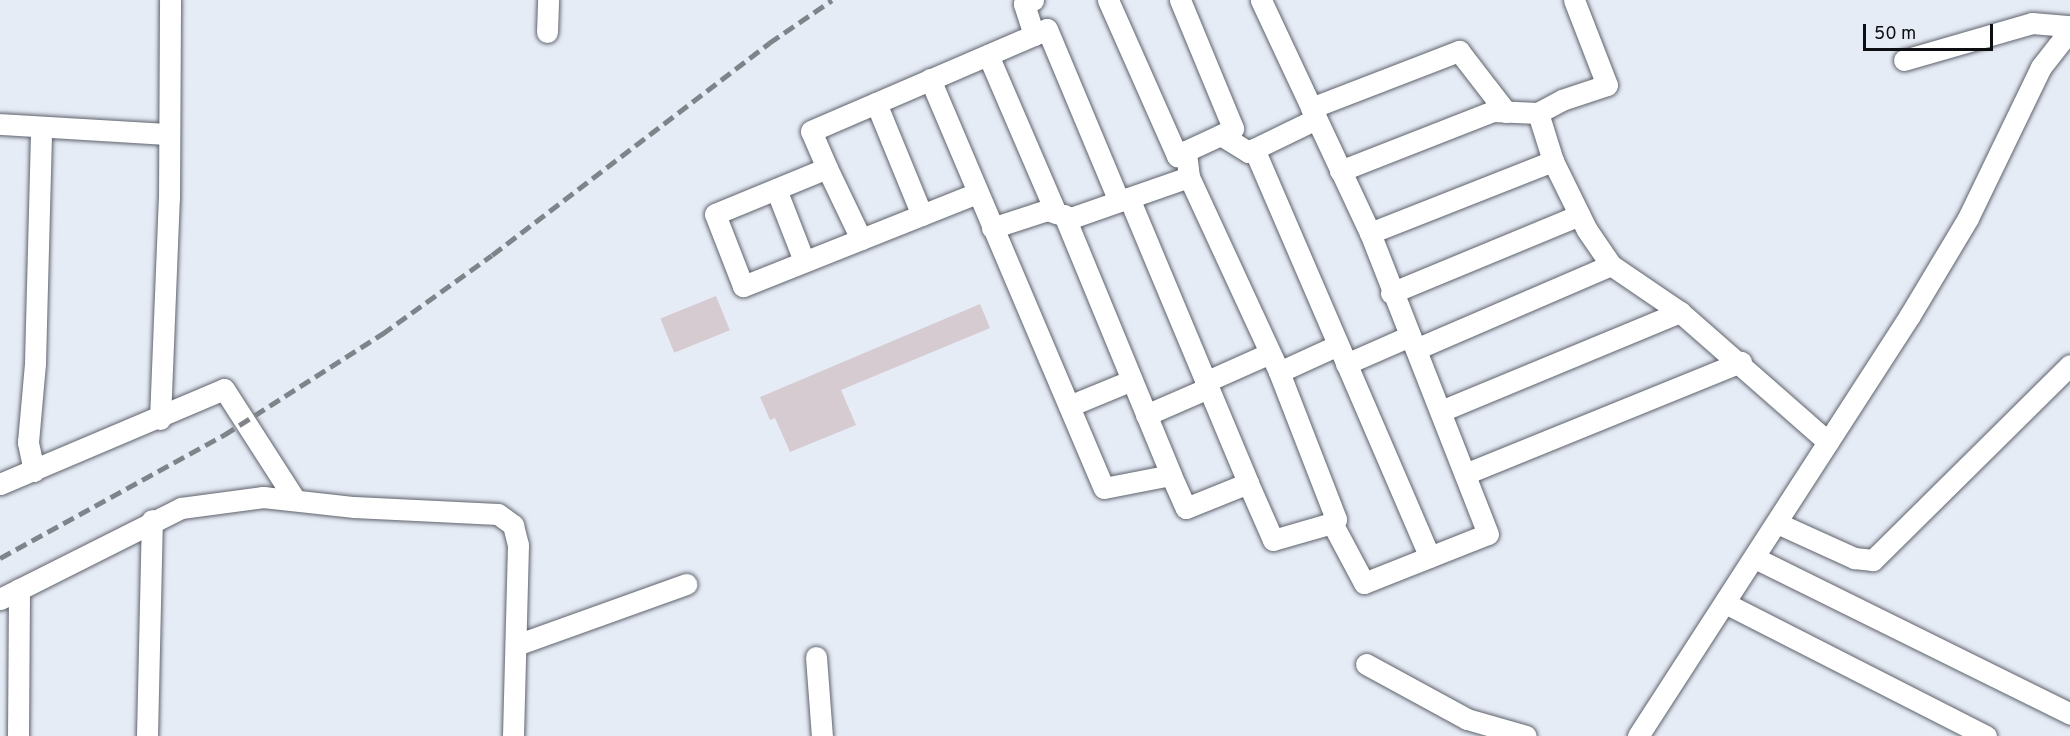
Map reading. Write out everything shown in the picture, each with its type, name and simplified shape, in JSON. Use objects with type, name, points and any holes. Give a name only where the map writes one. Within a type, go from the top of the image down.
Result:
[{"type":"street","points":[[160,419],[169,134],[170,0]]},
{"type":"street","points":[[547,32],[548,0]]},
{"type":"street","points":[[1033,0],[1024,4],[1034,35]]},
{"type":"street","points":[[1108,0],[1177,156],[1233,128],[1180,0]]},
{"type":"street","points":[[1261,0],[1370,233],[1391,293],[1441,411],[1488,534],[1364,583],[1332,523]]},
{"type":"street","points":[[1340,171],[1493,111],[1538,113],[1562,100],[1607,85],[1574,0]]},
{"type":"street","points":[[1638,736],[1755,558],[1962,228],[2041,67],[2070,28],[2032,23],[1904,60]]},
{"type":"street","points":[[861,239],[826,168],[811,131],[1047,28],[1207,385],[1273,540],[1332,523],[1336,519],[1275,362],[1189,177],[1186,151]]},
{"type":"street","points":[[1221,135],[1248,152],[1313,113],[1459,51],[1506,112]]},
{"type":"street","points":[[988,55],[1060,214],[1186,508],[1248,483]]},
{"type":"street","points":[[930,80],[1104,488],[1171,475]]},
{"type":"street","points":[[876,103],[922,215]]},
{"type":"street","points":[[1538,113],[1552,161],[1579,215],[1611,265],[1680,312],[1741,362],[1828,442]]},
{"type":"street","points":[[0,124],[169,134]]},
{"type":"street","points":[[34,471],[28,442],[35,363],[41,127]]},
{"type":"street","points":[[1254,149],[1430,557]]},
{"type":"street","points":[[1370,233],[1552,161]]},
{"type":"street","points":[[826,168],[715,214],[743,286],[977,193]]},
{"type":"street","points":[[992,228],[1047,210],[1071,218],[1189,177]]},
{"type":"street","points":[[776,189],[804,261]]},
{"type":"street","points":[[1391,293],[1579,215]]},
{"type":"street","points":[[1146,415],[1207,385],[1275,362],[1342,355],[1413,343],[1611,265]]},
{"type":"street","points":[[1441,411],[1680,312]]},
{"type":"street","points":[[1465,474],[1741,362]]},
{"type":"street","points":[[1777,523],[1854,558],[1873,560],[2070,365]]},
{"type":"street","points":[[1069,406],[1132,380]]},
{"type":"street","points":[[0,484],[160,419],[224,389],[294,498]]},
{"type":"street","points":[[0,599],[152,520],[181,508],[236,499],[294,498],[354,507],[490,512],[505,517],[513,525],[518,545],[513,736]]},
{"type":"street","points":[[147,736],[152,520]]},
{"type":"street","points":[[1755,558],[2070,714]]},
{"type":"street","points":[[516,645],[686,584]]},
{"type":"street","points":[[18,736],[19,589]]},
{"type":"street","points":[[1725,603],[1986,736]]},
{"type":"street","points":[[816,657],[822,736]]},
{"type":"street","points":[[1366,664],[1467,719],[1526,736]]},
{"type":"building","points":[[716,296],[730,330],[674,353],[660,318]]},
{"type":"building","points":[[980,304],[990,328],[841,390],[856,425],[790,452],[775,418],[770,420],[760,397]]},
{"type":"railway","points":[[0,558],[224,435],[382,334],[492,255],[769,43],[832,0]]}]
